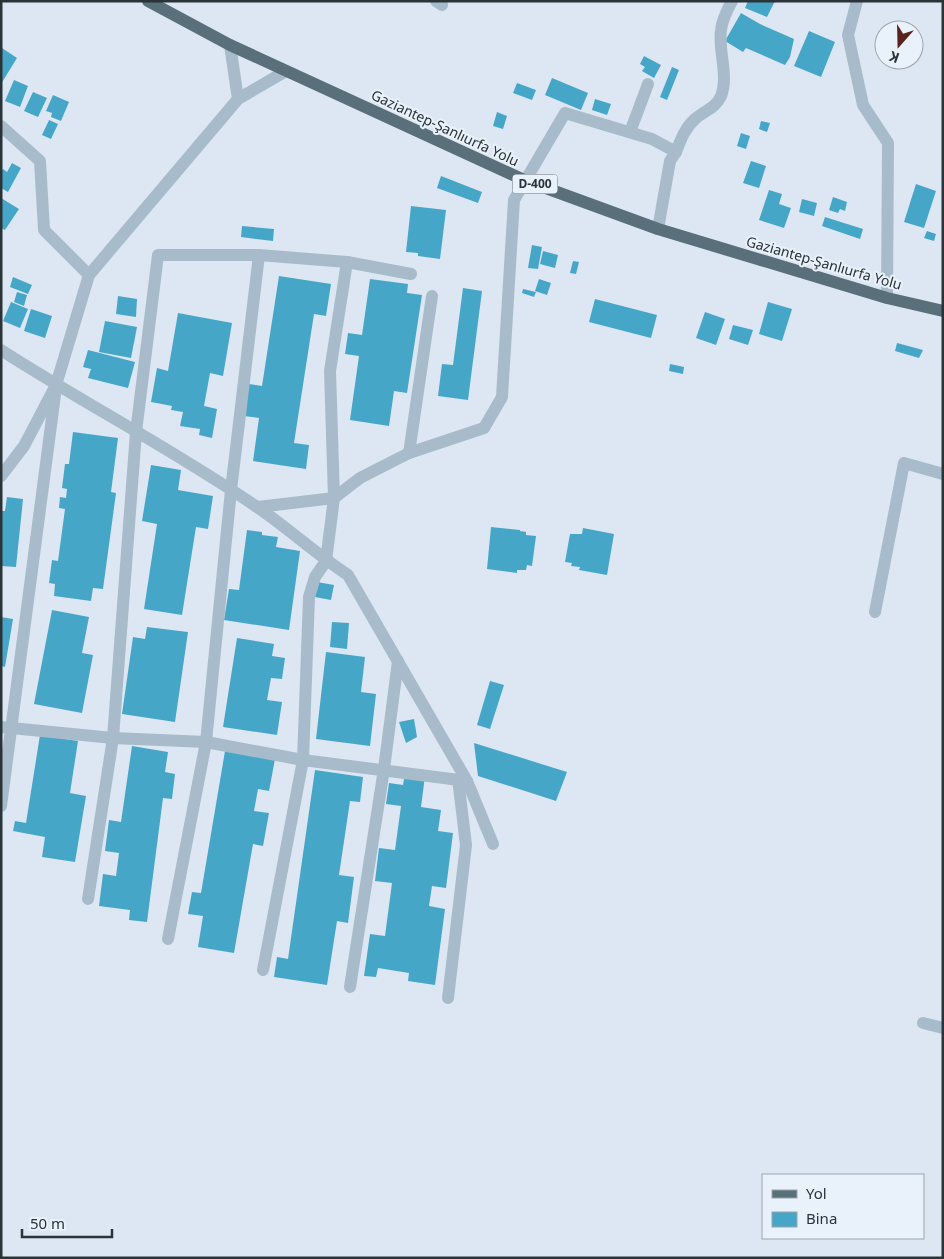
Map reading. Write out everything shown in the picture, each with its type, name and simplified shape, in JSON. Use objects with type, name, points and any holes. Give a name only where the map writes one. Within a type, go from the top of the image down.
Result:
[{"type":"main road","name":"Gaziantep-Şanlıurfa Yolu","points":[[148,1],[230,45],[524,180],[658,229],[887,298],[943,311]]},
{"type":"street","points":[[658,229],[670,161],[684,132],[696,118],[711,109],[720,96],[723,79],[721,31],[726,11],[732,1]]},
{"type":"street","points":[[857,1],[848,35],[863,105],[888,143],[887,298]]},
{"type":"street","points":[[230,45],[238,99]]},
{"type":"street","points":[[1,806],[6,727],[56,385],[89,276],[238,99],[286,71]]},
{"type":"street","points":[[630,132],[648,84]]},
{"type":"street","points":[[258,507],[334,498],[360,478],[409,453],[484,428],[502,397],[514,200],[565,113],[652,139],[676,152]]},
{"type":"street","points":[[1,126],[40,161],[44,230],[89,276]]},
{"type":"street","points":[[168,939],[206,742],[231,490],[259,254]]},
{"type":"street","points":[[88,899],[113,738],[136,432],[158,255],[259,254],[347,262],[411,274]]},
{"type":"street","points":[[263,970],[303,760],[309,597],[316,577],[326,561],[334,498],[330,371],[347,262]]},
{"type":"street","points":[[409,453],[432,296]]},
{"type":"street","points":[[1,350],[56,385],[158,444],[258,507],[326,561],[348,575],[398,661],[462,780],[493,844]]},
{"type":"street","points":[[1,476],[24,446],[56,385]]},
{"type":"street","points":[[875,612],[904,463],[943,474]]},
{"type":"street","points":[[350,987],[384,769],[398,661]]},
{"type":"street","points":[[6,727],[113,738],[206,742],[303,760],[462,780]]},
{"type":"street","points":[[448,998],[466,845],[462,780]]},
{"type":"street","points":[[923,1023],[943,1028]]},
{"type":"building","points":[[748,1],[775,1],[767,17],[745,8]]},
{"type":"building","points":[[741,13],[760,24],[794,39],[790,57],[785,65],[746,48],[743,52],[725,41]]},
{"type":"building","points":[[809,31],[835,42],[821,77],[794,66]]},
{"type":"building","points":[[2,48],[17,58],[1,84],[1,50]]},
{"type":"building","points":[[644,56],[661,65],[654,78],[642,71],[645,67],[640,64]]},
{"type":"building","points":[[672,67],[679,70],[667,100],[660,97]]},
{"type":"building","points":[[552,78],[588,93],[581,110],[545,95]]},
{"type":"building","points":[[14,80],[28,86],[20,107],[5,101]]},
{"type":"building","points":[[517,83],[536,90],[532,100],[513,93]]},
{"type":"building","points":[[33,92],[47,98],[38,117],[24,111]]},
{"type":"building","points":[[53,95],[69,102],[61,121],[51,117],[52,113],[46,111]]},
{"type":"building","points":[[595,99],[611,104],[607,115],[592,110]]},
{"type":"building","points":[[497,112],[507,116],[503,129],[493,126]]},
{"type":"building","points":[[49,120],[58,124],[51,139],[42,135]]},
{"type":"building","points":[[761,121],[770,123],[767,132],[759,129]]},
{"type":"building","points":[[741,133],[750,136],[746,149],[737,146]]},
{"type":"building","points":[[751,161],[766,166],[759,188],[743,183]]},
{"type":"building","points":[[12,163],[21,168],[8,192],[1,188],[1,172],[3,169],[7,172]]},
{"type":"building","points":[[441,176],[482,192],[478,203],[437,188]]},
{"type":"building","points":[[916,184],[936,191],[924,228],[904,222]]},
{"type":"building","points":[[769,190],[782,194],[779,204],[791,208],[784,228],[759,220]]},
{"type":"building","points":[[833,197],[847,202],[845,211],[840,209],[838,213],[829,210]]},
{"type":"building","points":[[1,198],[19,209],[5,230],[1,228]]},
{"type":"building","points":[[802,199],[817,203],[814,216],[799,212]]},
{"type":"building","points":[[411,206],[446,210],[440,259],[406,252]]},
{"type":"building","points":[[825,217],[863,229],[860,239],[822,226]]},
{"type":"building","points":[[242,226],[274,229],[273,241],[241,237]]},
{"type":"building","points":[[927,231],[936,234],[934,241],[924,238]]},
{"type":"building","points":[[532,245],[542,247],[538,269],[528,268]]},
{"type":"building","points":[[543,251],[558,255],[555,268],[540,264]]},
{"type":"building","points":[[573,261],[579,262],[576,274],[570,273]]},
{"type":"building","points":[[279,276],[331,284],[326,316],[314,314],[294,443],[309,445],[306,469],[253,461],[259,418],[244,416],[249,384],[262,386]]},
{"type":"building","points":[[13,277],[32,285],[28,294],[10,287]]},
{"type":"building","points":[[370,279],[408,284],[407,293],[422,295],[407,393],[394,391],[389,426],[350,420],[359,356],[345,354],[348,333],[362,335]]},
{"type":"building","points":[[539,279],[551,283],[547,295],[535,291]]},
{"type":"building","points":[[463,288],[482,291],[468,400],[438,396],[442,364],[453,365]]},
{"type":"building","points":[[523,289],[536,292],[534,297],[522,293]]},
{"type":"building","points":[[17,292],[27,295],[24,306],[14,302]]},
{"type":"building","points":[[118,296],[137,299],[136,317],[116,314]]},
{"type":"building","points":[[595,299],[657,315],[651,338],[589,322]]},
{"type":"building","points":[[11,302],[28,309],[20,328],[3,321]]},
{"type":"building","points":[[768,302],[792,309],[782,341],[759,334]]},
{"type":"building","points":[[31,309],[52,316],[45,338],[24,331]]},
{"type":"building","points":[[705,312],[725,319],[716,345],[696,338]]},
{"type":"building","points":[[178,313],[232,323],[223,376],[210,373],[204,406],[217,409],[212,438],[199,435],[200,429],[180,426],[183,412],[171,410],[172,406],[151,402],[157,368],[168,371]]},
{"type":"building","points":[[105,321],[137,327],[131,358],[99,352]]},
{"type":"building","points":[[733,325],[753,330],[748,345],[729,339]]},
{"type":"building","points":[[897,343],[923,350],[919,358],[895,351]]},
{"type":"building","points":[[88,350],[135,362],[128,388],[88,378],[91,369],[83,367]]},
{"type":"building","points":[[670,364],[684,367],[683,374],[669,371]]},
{"type":"building","points":[[73,432],[118,438],[111,492],[116,493],[103,589],[93,588],[91,601],[54,596],[55,584],[49,583],[52,560],[58,561],[65,509],[59,508],[60,497],[66,498],[67,489],[62,488],[65,464],[69,464]]},
{"type":"building","points":[[151,465],[181,470],[178,490],[213,496],[208,529],[196,527],[182,615],[144,609],[157,524],[142,521]]},
{"type":"building","points":[[7,497],[23,499],[16,567],[1,566],[1,511],[5,511]]},
{"type":"building","points":[[491,527],[520,530],[526,532],[526,535],[536,536],[532,566],[527,565],[526,570],[517,570],[517,573],[487,569]]},
{"type":"building","points":[[583,528],[614,534],[607,575],[579,570],[580,567],[571,566],[572,563],[565,562],[570,534],[582,534]]},
{"type":"building","points":[[247,530],[262,532],[262,535],[278,537],[276,547],[300,551],[289,630],[224,620],[229,589],[239,590]]},
{"type":"building","points":[[317,582],[334,585],[331,600],[315,597]]},
{"type":"building","points":[[52,610],[89,617],[82,653],[93,655],[82,713],[34,704]]},
{"type":"building","points":[[1,617],[13,619],[5,667],[1,666]]},
{"type":"building","points":[[332,622],[349,623],[347,649],[330,647]]},
{"type":"building","points":[[147,627],[188,632],[175,722],[122,714],[133,637],[145,639]]},
{"type":"building","points":[[237,638],[274,644],[272,656],[285,658],[282,679],[271,678],[267,700],[282,702],[277,735],[223,727]]},
{"type":"building","points":[[326,652],[365,657],[361,692],[376,694],[370,746],[316,739]]},
{"type":"building","points":[[490,681],[504,685],[490,729],[477,725]]},
{"type":"building","points":[[414,719],[417,737],[406,743],[399,722]]},
{"type":"building","points":[[40,735],[78,741],[70,793],[86,796],[75,862],[42,857],[45,837],[13,831],[15,821],[26,823]]},
{"type":"building","points":[[474,743],[567,772],[556,801],[478,776]]},
{"type":"building","points":[[132,746],[168,752],[165,772],[175,774],[172,799],[163,798],[147,922],[129,920],[130,910],[99,906],[103,874],[116,876],[119,853],[105,851],[109,820],[121,822]]},
{"type":"building","points":[[225,751],[275,759],[269,791],[258,789],[254,811],[269,813],[263,846],[253,844],[234,953],[198,947],[203,916],[188,914],[192,892],[201,893]]},
{"type":"building","points":[[315,770],[363,777],[360,802],[350,801],[339,875],[354,877],[348,923],[337,921],[327,985],[274,977],[277,957],[288,959]]},
{"type":"building","points":[[405,773],[425,776],[421,807],[441,810],[438,831],[453,833],[446,888],[432,886],[429,906],[445,909],[435,985],[408,981],[409,973],[378,968],[376,977],[364,976],[370,934],[385,936],[392,883],[375,881],[379,848],[395,850],[401,806],[386,804],[389,783],[403,785]]}]
